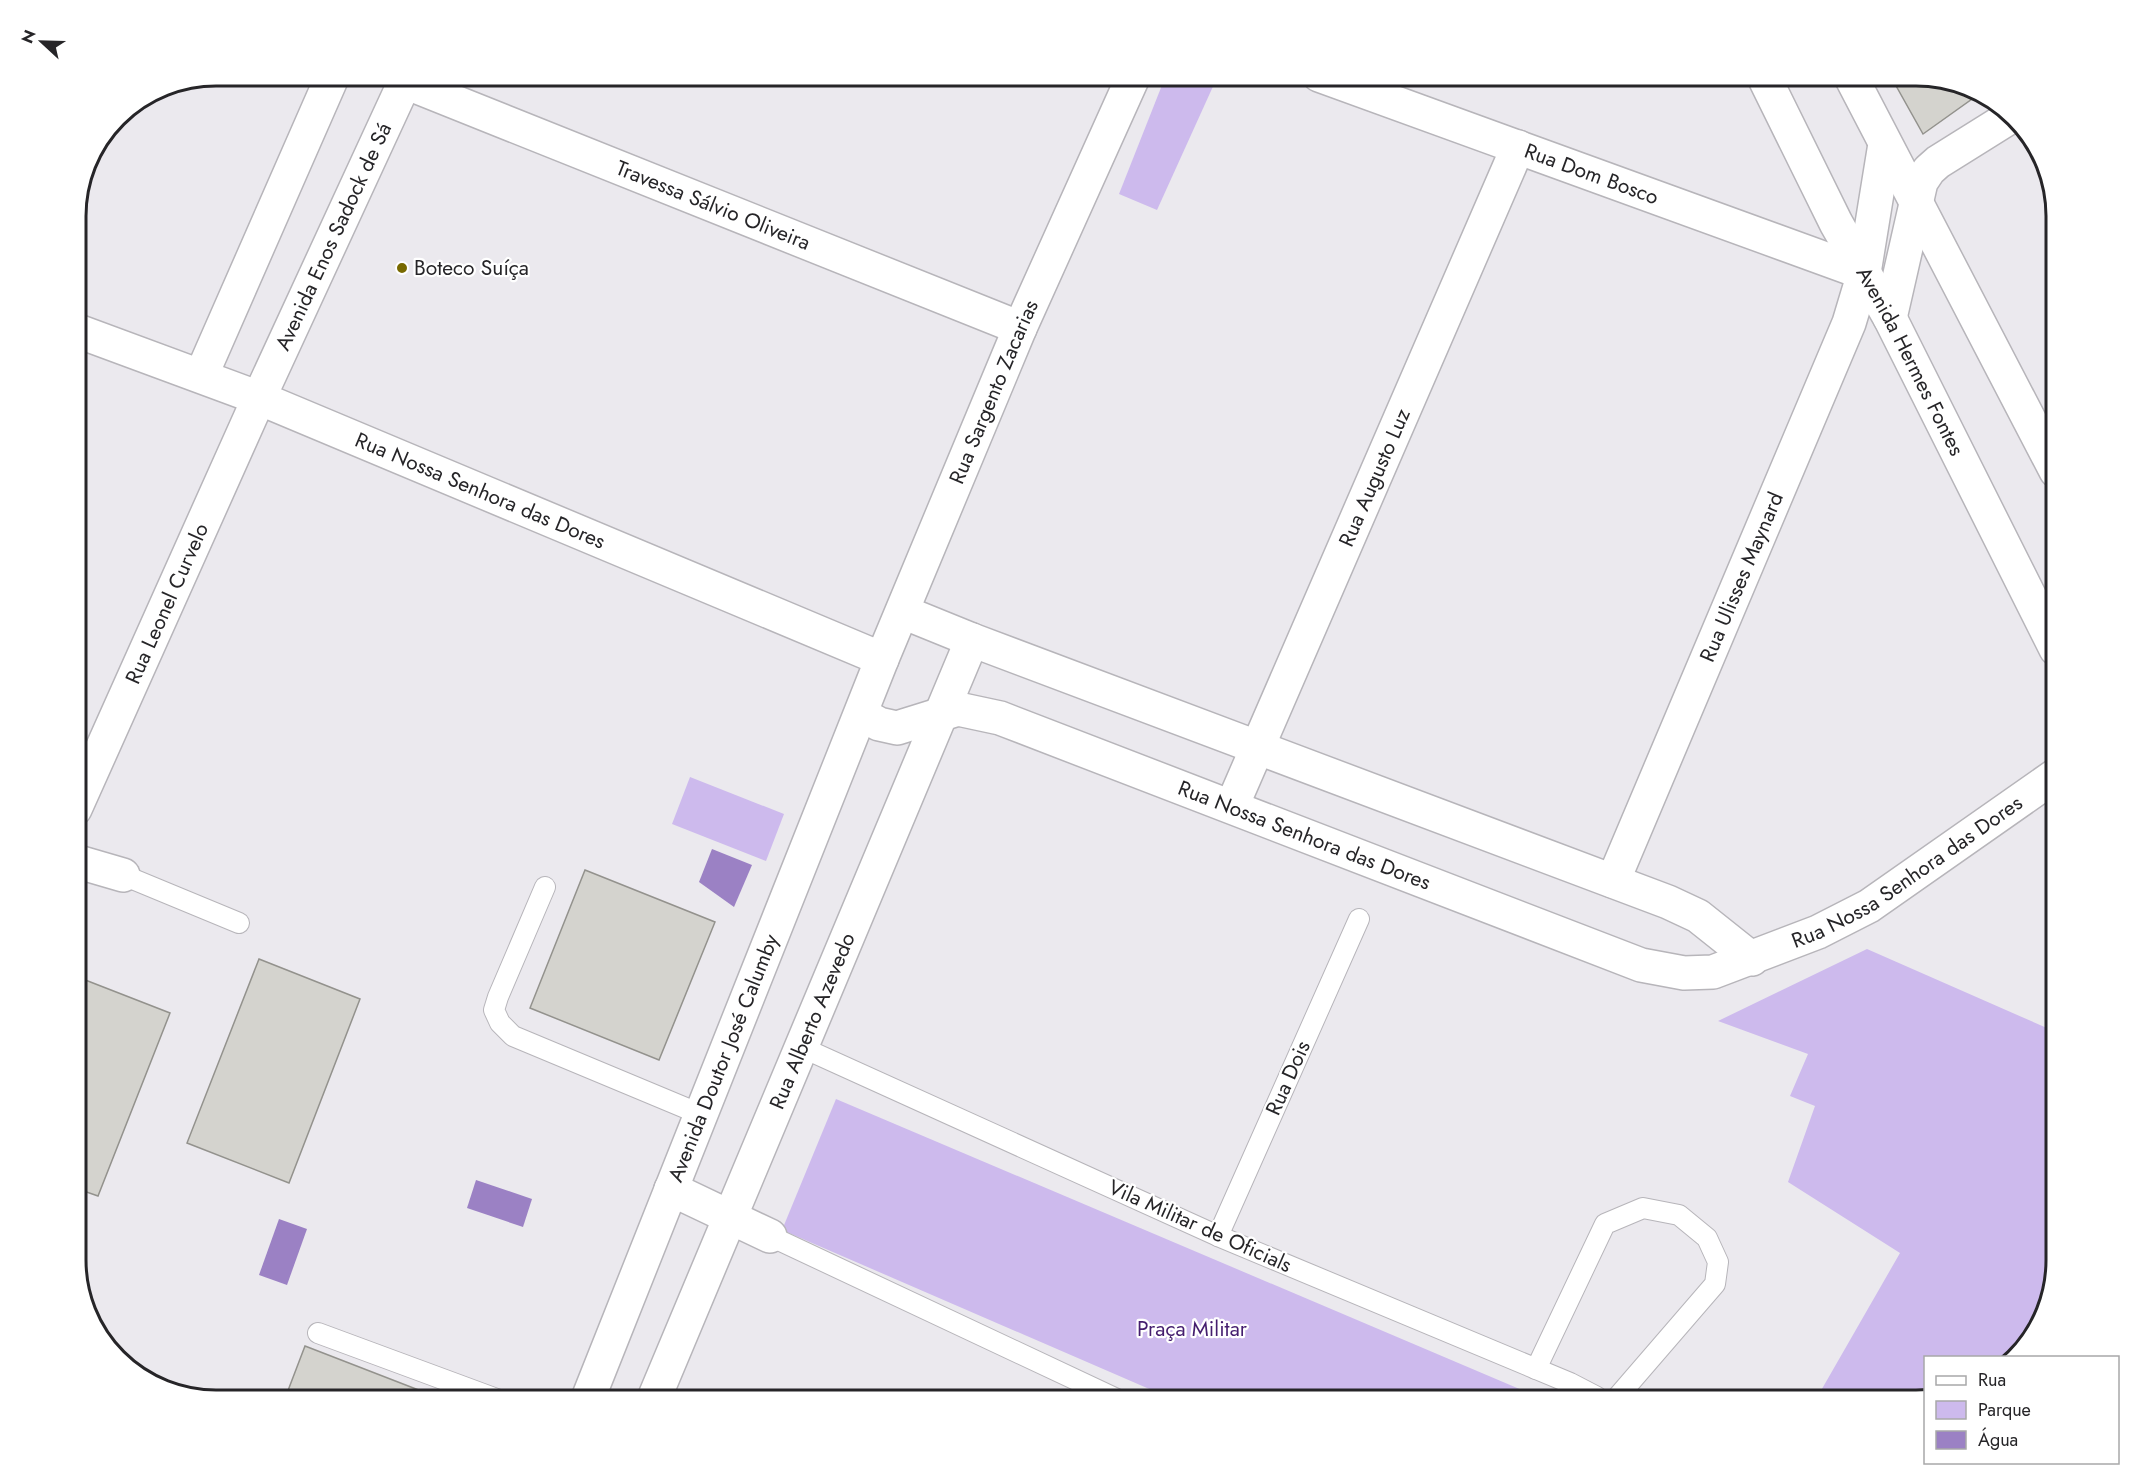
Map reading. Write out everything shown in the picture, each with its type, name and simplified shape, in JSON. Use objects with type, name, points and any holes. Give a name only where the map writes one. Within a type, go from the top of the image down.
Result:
[{"type":"street","points":[[201,376],[328,86]]},
{"type":"street","name":"Avenida Enos Sadock de Sá","points":[[259,398],[403,86]]},
{"type":"street","name":"Travessa Sálvio Oliveira","points":[[427,86],[1020,328]]},
{"type":"street","name":"Rua Sargento Zacarias","points":[[861,714],[1020,328],[1129,86]]},
{"type":"street","name":"Rua Dom Bosco","points":[[1349,86],[1864,273]]},
{"type":"street","name":"Avenida Hermes Fontes","points":[[1768,86],[1836,223],[1890,318],[2046,629]]},
{"type":"street","points":[[1856,86],[1916,198],[2046,452]]},
{"type":"street","points":[[1890,318],[1916,198],[1929,170],[2004,121]]},
{"type":"street","name":"Rua Ulisses Maynard","points":[[1613,880],[1835,358],[1864,273],[1885,144]]},
{"type":"street","name":"Rua Augusto Luz","points":[[1232,806],[1518,147]]},
{"type":"street","name":"Rua Nossa Senhora das Dores","points":[[86,334],[259,398],[882,659]]},
{"type":"street","name":"Rua Leonel Curvelo","points":[[86,784],[259,398]]},
{"type":"street","points":[[903,612],[1257,748],[1613,880],[1698,916],[1752,959]]},
{"type":"street","name":"Rua Alberto Azevedo","points":[[658,1390],[972,640]]},
{"type":"street","name":"Rua Nossa Senhora das Dores","points":[[861,714],[879,724],[897,728],[942,712],[958,709],[1000,718],[1641,965],[1684,973],[1713,972],[1752,959],[1818,932],[1869,906],[2046,782]]},
{"type":"street","name":"Avenida Doutor José Calumby","points":[[591,1390],[861,714]]},
{"type":"street","points":[[86,864],[123,875]]},
{"type":"street","points":[[671,1189],[770,1236]]},
{"type":"lane","points":[[123,875],[239,923]]},
{"type":"lane","points":[[545,887],[498,997],[494,1010],[500,1023],[513,1036],[700,1114]]},
{"type":"lane","name":"Rua Dois","points":[[1218,1236],[1359,919]]},
{"type":"lane","name":"Vila Militar de Oficials","points":[[801,1047],[1218,1236],[1584,1390]]},
{"type":"lane","points":[[1536,1369],[1605,1224],[1643,1208],[1679,1215],[1707,1238],[1718,1262],[1715,1284],[1623,1390]]},
{"type":"lane","points":[[770,1236],[1098,1390]]},
{"type":"lane","points":[[318,1333],[472,1390]]},
{"type":"green space","points":[[1162,86],[1213,86],[1157,210],[1119,194]]},
{"type":"green space","points":[[690,777],[784,814],[766,861],[672,824]]},
{"type":"green space","points":[[1867,949],[2046,1028],[2046,1260],[2044,1277],[2036,1310],[2024,1333],[2003,1356],[1924,1356],[1924,1389],[1821,1390],[1900,1253],[1788,1182],[1815,1106],[1790,1096],[1808,1054],[1718,1021]]},
{"type":"green space","name":"Praça Militar","points":[[836,1099],[1522,1390],[1152,1390],[782,1230]]},
{"type":"water","points":[[712,849],[752,865],[734,907],[699,882]]},
{"type":"water","points":[[476,1180],[532,1199],[523,1227],[467,1208]]},
{"type":"water","points":[[279,1219],[307,1229],[287,1285],[259,1275]]},
{"type":"building","points":[[1896,86],[1932,87],[1949,90],[1972,99],[1923,134]]},
{"type":"building","points":[[585,870],[715,922],[659,1060],[530,1008]]},
{"type":"building","points":[[259,959],[360,999],[289,1183],[187,1143]]},
{"type":"building","points":[[86,980],[170,1013],[98,1196],[86,1192]]},
{"type":"building","points":[[305,1346],[419,1390],[288,1390]]},
{"type":"place","name":"Boteco Suíça","points":[[402,268]]}]
